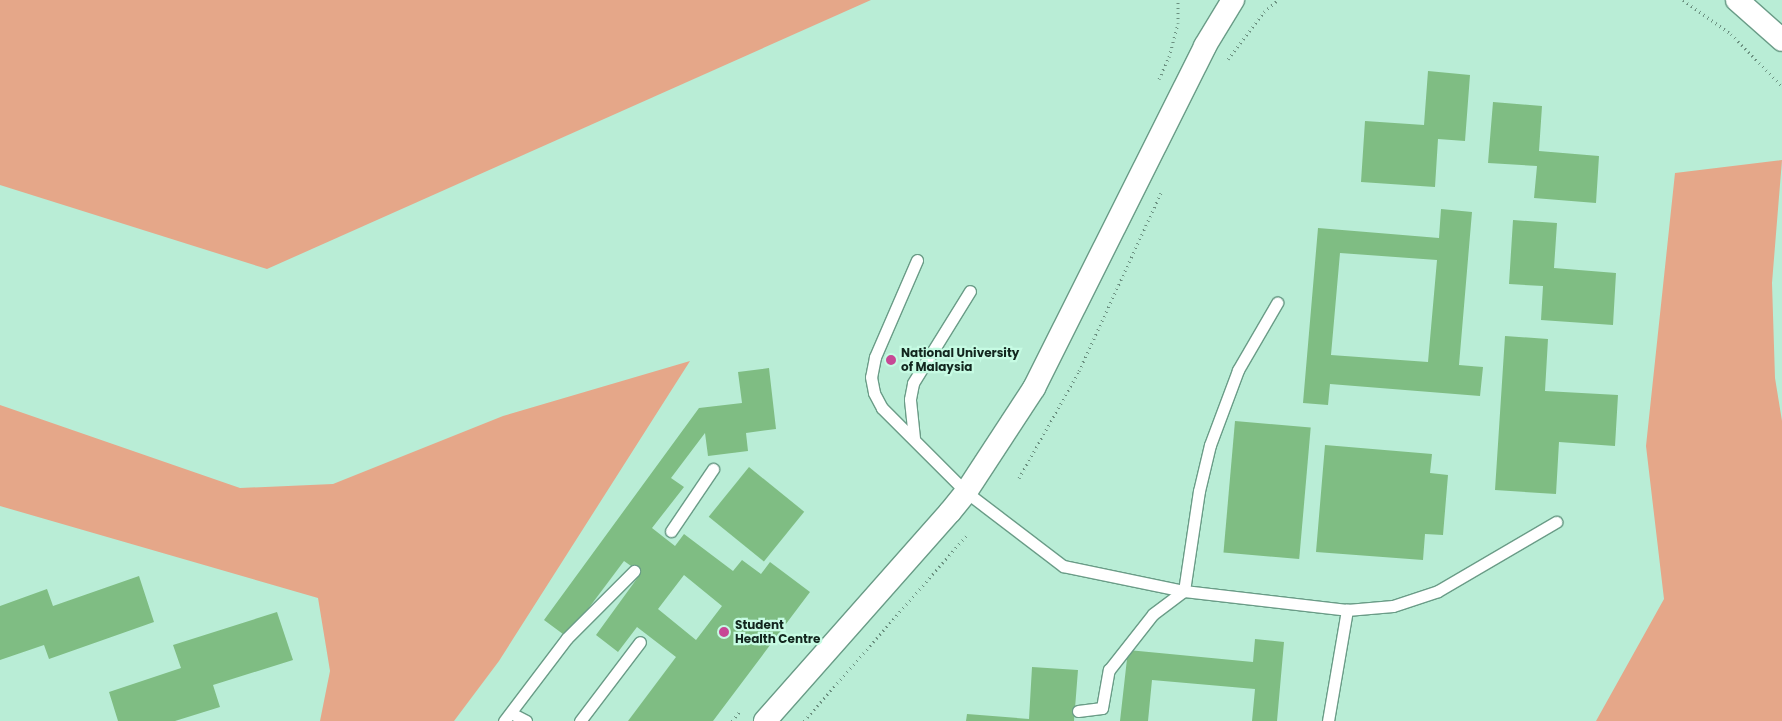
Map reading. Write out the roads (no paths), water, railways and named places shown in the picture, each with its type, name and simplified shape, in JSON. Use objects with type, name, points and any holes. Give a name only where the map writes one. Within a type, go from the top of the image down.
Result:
[{"type":"street","points":[[765,721],[966,492],[1034,388],[1205,46],[1233,0]]},
{"type":"street","points":[[1737,0],[1782,40]]},
{"type":"lane","points":[[916,260],[875,358],[871,377],[874,393],[882,408],[966,492],[1063,566],[1184,591],[1347,610],[1393,606],[1438,591],[1556,522]]},
{"type":"lane","points":[[914,438],[910,399],[913,383],[970,291]]},
{"type":"lane","points":[[1078,711],[1102,708],[1109,670],[1153,614],[1184,591],[1198,491],[1210,445],[1238,370],[1277,303]]},
{"type":"lane","points":[[671,530],[713,468]]},
{"type":"lane","points":[[526,721],[507,717],[567,638],[634,571]]},
{"type":"lane","points":[[1328,721],[1347,610]]},
{"type":"lane","points":[[580,721],[640,642]]},
{"type":"place","name":"National University of Malaysia","points":[[891,360]]},
{"type":"place","name":"Student Health Centre","points":[[724,632]]}]
